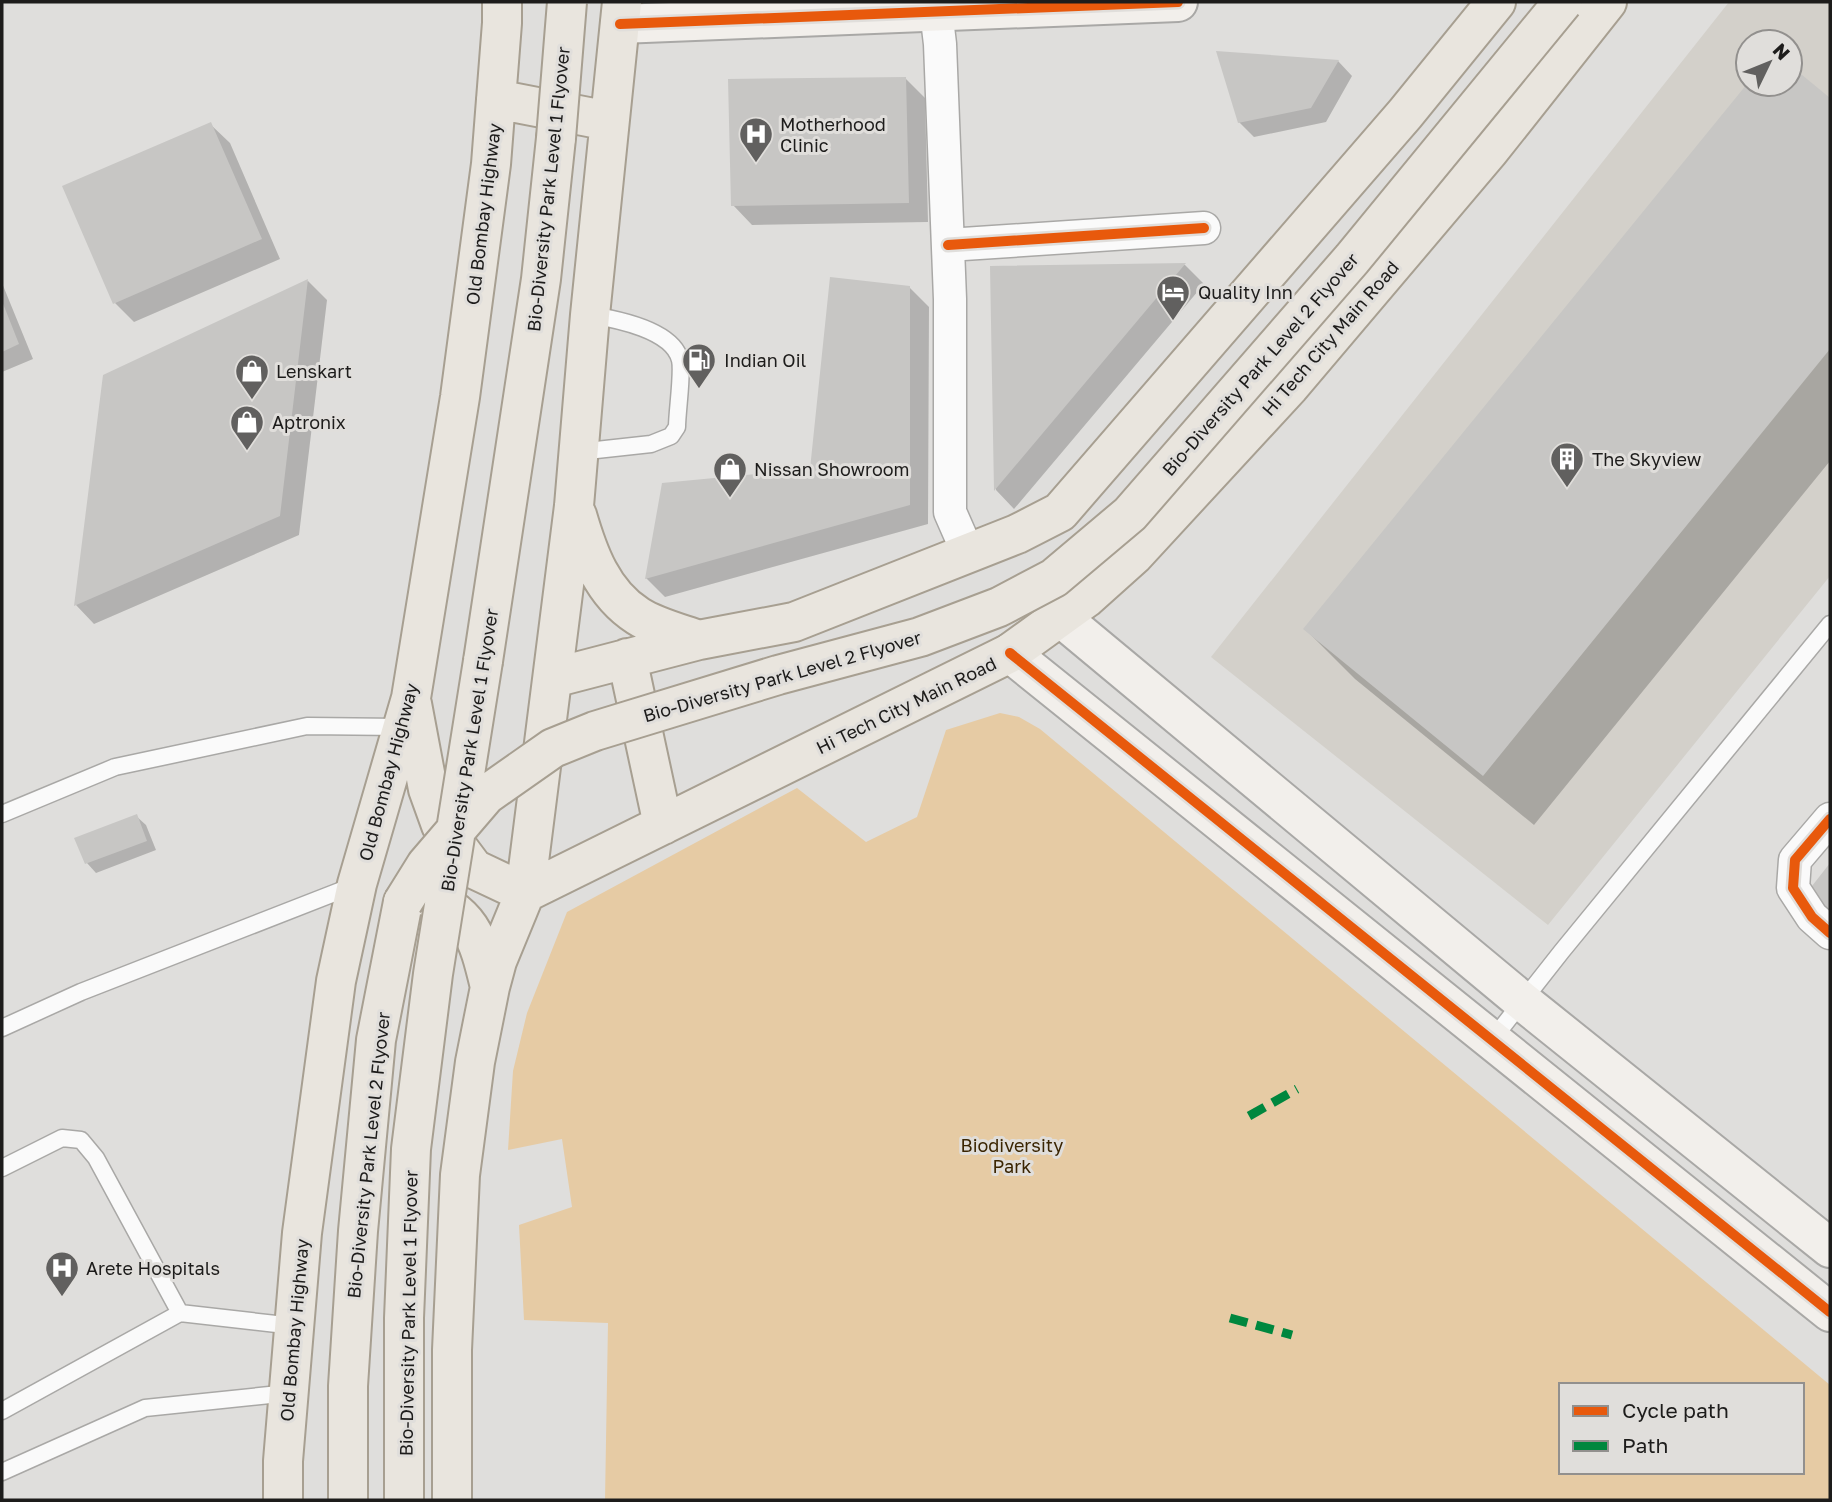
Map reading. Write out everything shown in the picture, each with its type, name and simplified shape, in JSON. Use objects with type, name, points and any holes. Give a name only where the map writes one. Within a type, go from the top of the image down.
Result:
[{"type":"main road","name":"Old Bombay Highway","points":[[283,1500],[283,1461],[302,1233],[336,981],[357,884],[406,713],[460,397],[491,164],[502,2]]},
{"type":"main road","name":"Bio-Diversity Park Level 1 Flyover","points":[[404,1500],[404,1318],[411,1149],[433,974],[541,279],[567,2]]},
{"type":"main road","points":[[553,678],[699,640],[794,622],[1017,534],[1060,512],[1405,114],[1496,2]]},
{"type":"main road","name":"Bio-Diversity Park Level 2 Flyover","points":[[348,1500],[349,1373],[358,1231],[376,1040],[404,902],[426,865],[452,832],[486,794],[553,748],[595,730],[765,679],[920,637],[999,607],[1054,578],[1130,514],[1352,259],[1563,2]]},
{"type":"main road","name":"Hi Tech City Main Road","points":[[525,893],[1010,653],[1086,598],[1134,555],[1290,386],[1489,151],[1607,2]]},
{"type":"main road","points":[[452,1500],[452,1350],[460,1175],[475,1062],[490,987],[497,961],[525,893],[574,506],[590,315],[621,13]]},
{"type":"main road","points":[[496,99],[609,121]]},
{"type":"main road","points":[[574,506],[588,553],[611,593],[638,616],[699,640]]},
{"type":"main road","points":[[626,658],[663,825]]},
{"type":"main road","points":[[406,713],[441,825],[474,869],[525,893]]},
{"type":"main road","points":[[357,884],[398,887],[428,896],[453,909],[470,928],[480,945],[490,987]]},
{"type":"street","points":[[621,13],[1178,2]]},
{"type":"street","points":[[935,7],[940,44],[950,299],[950,512],[968,554]]},
{"type":"street","points":[[948,245],[1204,228]]},
{"type":"street","points":[[1059,616],[1522,1001],[1830,1248]]},
{"type":"street","points":[[1010,653],[1830,1312]]},
{"type":"street","points":[[1830,820],[1795,860],[1793,888],[1812,917],[1830,933]]},
{"type":"lane","points":[[578,452],[651,444],[671,436],[677,427],[680,360],[673,346],[655,333],[619,320],[590,315]]},
{"type":"lane","points":[[1492,1040],[1830,624]]},
{"type":"lane","points":[[2,814],[115,767],[307,726],[406,713]]},
{"type":"lane","points":[[2,1028],[81,992],[357,884]]},
{"type":"lane","points":[[2,1168],[62,1138],[82,1140],[96,1158],[180,1313]]},
{"type":"lane","points":[[2,1411],[180,1313],[294,1326]]},
{"type":"lane","points":[[2,1472],[145,1408],[289,1393]]},
{"type":"shaded area","points":[[1729,2],[1830,2],[1830,576],[1548,925],[1211,657]]},
{"type":"green space","name":"Biodiversity Park","points":[[1000,713],[1019,717],[1040,729],[1830,1385],[1830,1500],[605,1500],[608,1323],[524,1320],[519,1225],[572,1207],[562,1139],[508,1150],[513,1071],[527,1013],[567,912],[797,788],[866,842],[917,817],[946,730]]},
{"type":"building","points":[[1216,51],[1339,60],[1311,108],[1238,123]]},
{"type":"building","points":[[906,77],[909,203],[731,206],[728,79]]},
{"type":"building","name":"The Skyview","points":[[1804,77],[1830,98],[1830,349],[1483,776],[1303,629],[1736,98],[1804,98]]},
{"type":"building","points":[[211,122],[262,239],[113,304],[62,186]]},
{"type":"building","points":[[1186,263],[994,491],[990,266]]},
{"type":"building","points":[[830,277],[910,286],[910,505],[645,579],[662,483],[810,469]]},
{"type":"building","points":[[308,279],[280,516],[74,606],[103,375]]},
{"type":"building","points":[[2,301],[19,344],[2,352]]},
{"type":"building","points":[[137,814],[147,841],[85,864],[74,838]]},
{"type":"building","points":[[1830,863],[1830,915],[1805,895]]},
{"type":"marked path","points":[[1249,1116],[1297,1089]]},
{"type":"marked path","points":[[1230,1318],[1292,1335]]},
{"type":"cycle path","points":[[620,24],[1178,2]]},
{"type":"cycle path","points":[[948,245],[1204,228]]},
{"type":"cycle path","points":[[1010,653],[1830,1312]]},
{"type":"cycle path","points":[[1830,819],[1795,860],[1793,888],[1812,917],[1830,933]]},
{"type":"place","name":"Motherhood Clinic","points":[[756,164]]},
{"type":"place","name":"Quality Inn","points":[[1173,322]]},
{"type":"place","name":"Indian Oil","points":[[699,390]]},
{"type":"place","name":"Lenskart","points":[[252,401]]},
{"type":"place","name":"Aptronix","points":[[247,452]]},
{"type":"place","name":"The Skyview","points":[[1567,489]]},
{"type":"place","name":"Nissan Showroom","points":[[730,499]]},
{"type":"place","name":"Arete Hospitals","points":[[62,1298]]}]
